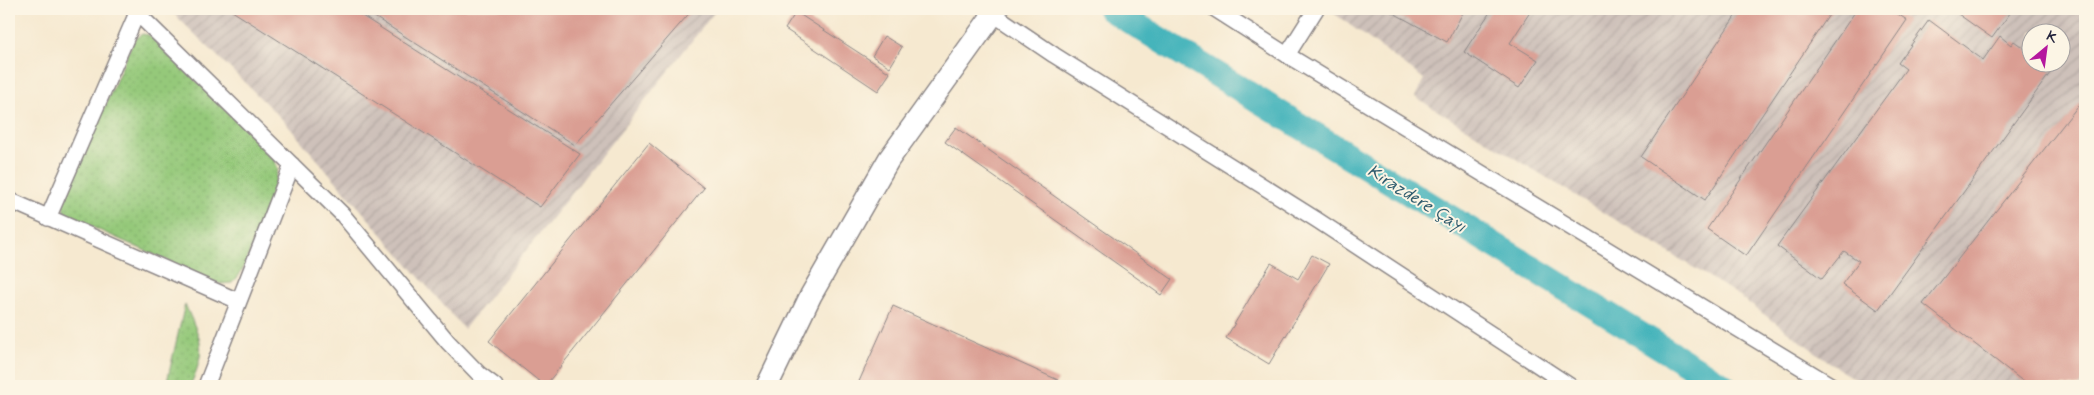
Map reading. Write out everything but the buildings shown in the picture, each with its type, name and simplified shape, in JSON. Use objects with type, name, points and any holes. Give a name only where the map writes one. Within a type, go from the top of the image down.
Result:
[{"type":"street","points":[[1215,9],[1287,55],[1832,386]]},
{"type":"street","points":[[1287,55],[1316,9]]},
{"type":"street","points":[[767,386],[811,294],[889,159],[992,10],[1054,55],[1317,220],[1570,386]]},
{"type":"street","points":[[48,218],[135,11],[342,214],[463,359],[495,386]]},
{"type":"street","points":[[206,386],[292,165]]},
{"type":"street","points":[[9,200],[238,301]]},
{"type":"shaded area","points":[[169,9],[717,9],[464,329],[283,120]]},
{"type":"shaded area","points":[[1328,9],[2085,9],[2085,386],[1867,386],[1843,372],[1732,291],[1415,97],[1424,79]]},
{"type":"green space","points":[[142,34],[149,35],[273,156],[278,169],[275,183],[245,265],[232,283],[220,284],[72,218],[64,211],[63,204],[127,55],[134,40]]},
{"type":"green space","points":[[185,304],[200,344],[199,362],[190,386],[166,386]]},
{"type":"waterway","name":"Kirazdere Çayı","points":[[1110,9],[1724,386]]}]
